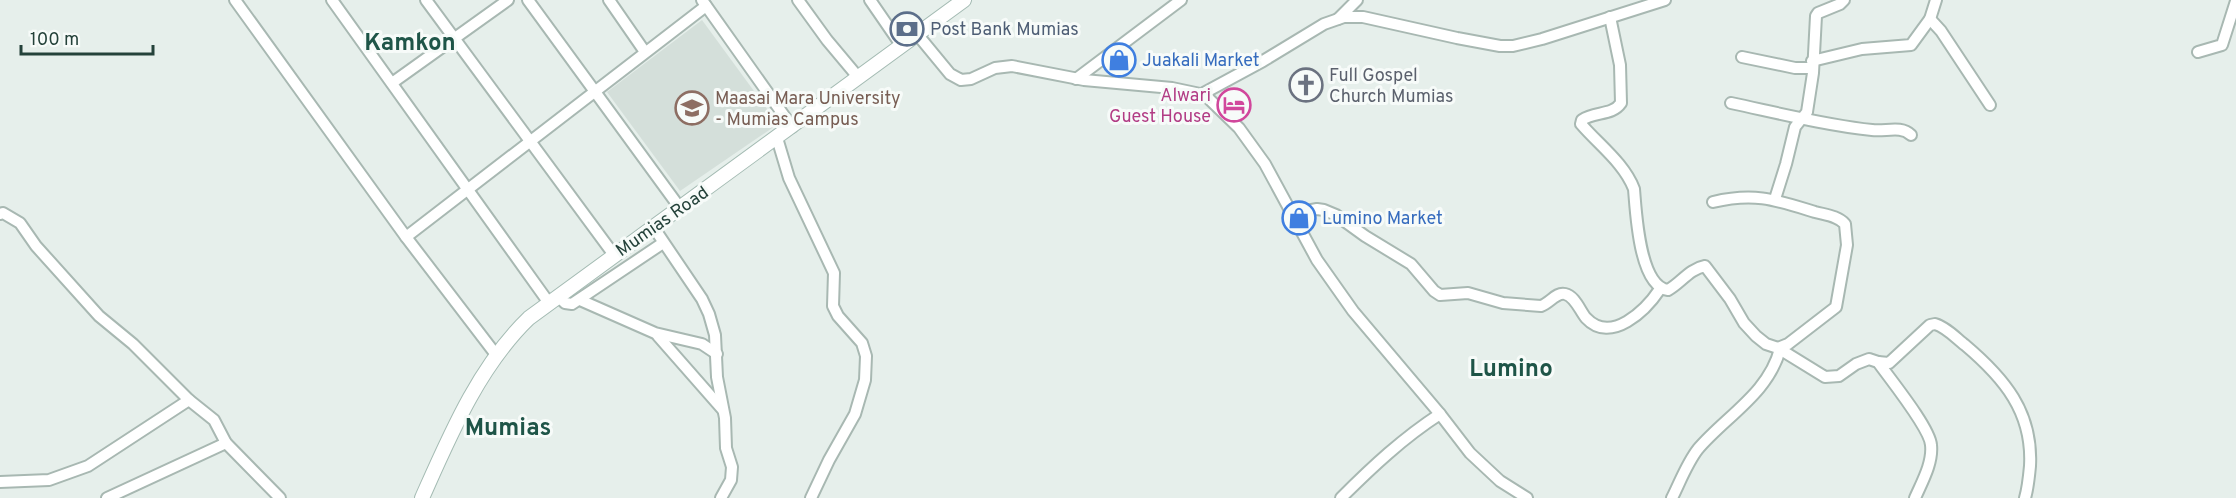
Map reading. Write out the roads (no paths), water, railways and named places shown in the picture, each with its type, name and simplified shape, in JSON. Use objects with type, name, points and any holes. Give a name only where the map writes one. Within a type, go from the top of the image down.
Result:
[{"type":"street","points":[[235,0],[406,237],[497,356]]},
{"type":"street","points":[[332,0],[467,188],[554,299],[569,304],[580,300],[663,243]]},
{"type":"street","points":[[426,0],[614,255]]},
{"type":"street","points":[[392,83],[508,0]]},
{"type":"street","points":[[528,0],[680,208]]},
{"type":"street","points":[[609,0],[645,52]]},
{"type":"street","points":[[798,0],[858,77]]},
{"type":"street","points":[[870,0],[901,45]]},
{"type":"street","name":"Mumias Road","points":[[422,498],[467,403],[506,343],[519,328],[554,299],[964,0]]},
{"type":"street","points":[[1076,79],[1181,0]]},
{"type":"street","points":[[1338,19],[1357,0]]},
{"type":"street","points":[[1202,94],[1263,61],[1311,31],[1338,19],[1363,17],[1506,47],[1542,39],[1665,0]]},
{"type":"street","points":[[1775,199],[1795,127],[1807,112],[1817,15],[1844,0]]},
{"type":"street","points":[[1742,57],[1795,68],[1862,50],[1911,45],[1930,19],[1936,0]]},
{"type":"street","points":[[2198,52],[2222,45],[2236,1]]},
{"type":"street","points":[[406,237],[645,52],[704,3],[792,127]]},
{"type":"street","points":[[1610,17],[1620,65],[1621,103],[1614,110],[1589,116],[1582,120],[1581,124],[1631,181],[1634,189],[1640,250],[1660,289],[1671,289],[1689,272],[1705,266],[1749,329],[1766,344],[1779,349],[1828,378],[1839,376],[1866,360],[1874,359],[1888,363],[1930,325],[1935,324],[1944,328],[1988,365],[2007,388],[2024,421],[2029,440],[2030,459],[2025,498]]},
{"type":"street","points":[[1930,19],[1941,31],[1990,105]]},
{"type":"street","points":[[917,34],[950,74],[961,80],[971,79],[995,68],[1006,66],[1076,79],[1172,88],[1202,94],[1212,101],[1239,128],[1265,164],[1290,214],[1317,260],[1353,311],[1470,453],[1500,481],[1527,498]]},
{"type":"street","points":[[1731,103],[1867,130],[1902,129],[1911,135]]},
{"type":"street","points":[[777,138],[789,178],[834,273],[833,306],[862,343],[866,356],[865,380],[855,414],[811,498]]},
{"type":"street","points":[[1672,498],[1695,454],[1748,401],[1775,365],[1779,349],[1835,308],[1847,238],[1845,224],[1842,220],[1775,199],[1741,198],[1713,202]]},
{"type":"street","points":[[1290,214],[1317,209],[1336,215],[1411,264],[1440,295],[1468,292],[1503,303],[1541,306],[1559,294],[1566,294],[1571,297],[1588,320],[1602,328],[1615,327],[1627,322],[1643,310],[1660,289]]},
{"type":"street","points":[[0,214],[3,213],[20,223],[36,246],[99,316],[133,344],[189,400],[214,420],[226,443],[280,498]]},
{"type":"street","points":[[654,228],[709,314],[717,354],[717,376],[726,448],[732,468],[731,480],[721,498]]},
{"type":"street","points":[[580,300],[655,333],[702,344],[717,354]]},
{"type":"street","points":[[655,333],[723,410]]},
{"type":"street","points":[[1878,362],[1922,425],[1931,442],[1926,473],[1915,498]]},
{"type":"street","points":[[0,482],[49,480],[88,466],[189,400]]},
{"type":"street","points":[[1341,498],[1388,452],[1440,414]]},
{"type":"street","points":[[107,498],[226,443]]},
{"type":"place","name":"Post Bank Mumias","points":[[907,29]]},
{"type":"place","name":"Juakali Market","points":[[1119,60]]},
{"type":"place","name":"Full Gospel Church Mumias","points":[[1306,85]]},
{"type":"place","name":"Alwari Guest House","points":[[1234,105]]},
{"type":"place","name":"Maasai Mara University - Mumias Campus","points":[[692,108]]},
{"type":"place","name":"Lumino Market","points":[[1299,218]]},
{"type":"district","name":"Kamkon","points":[[410,42]]},
{"type":"district","name":"Lumino","points":[[1511,368]]},
{"type":"district","name":"Mumias","points":[[508,427]]}]
